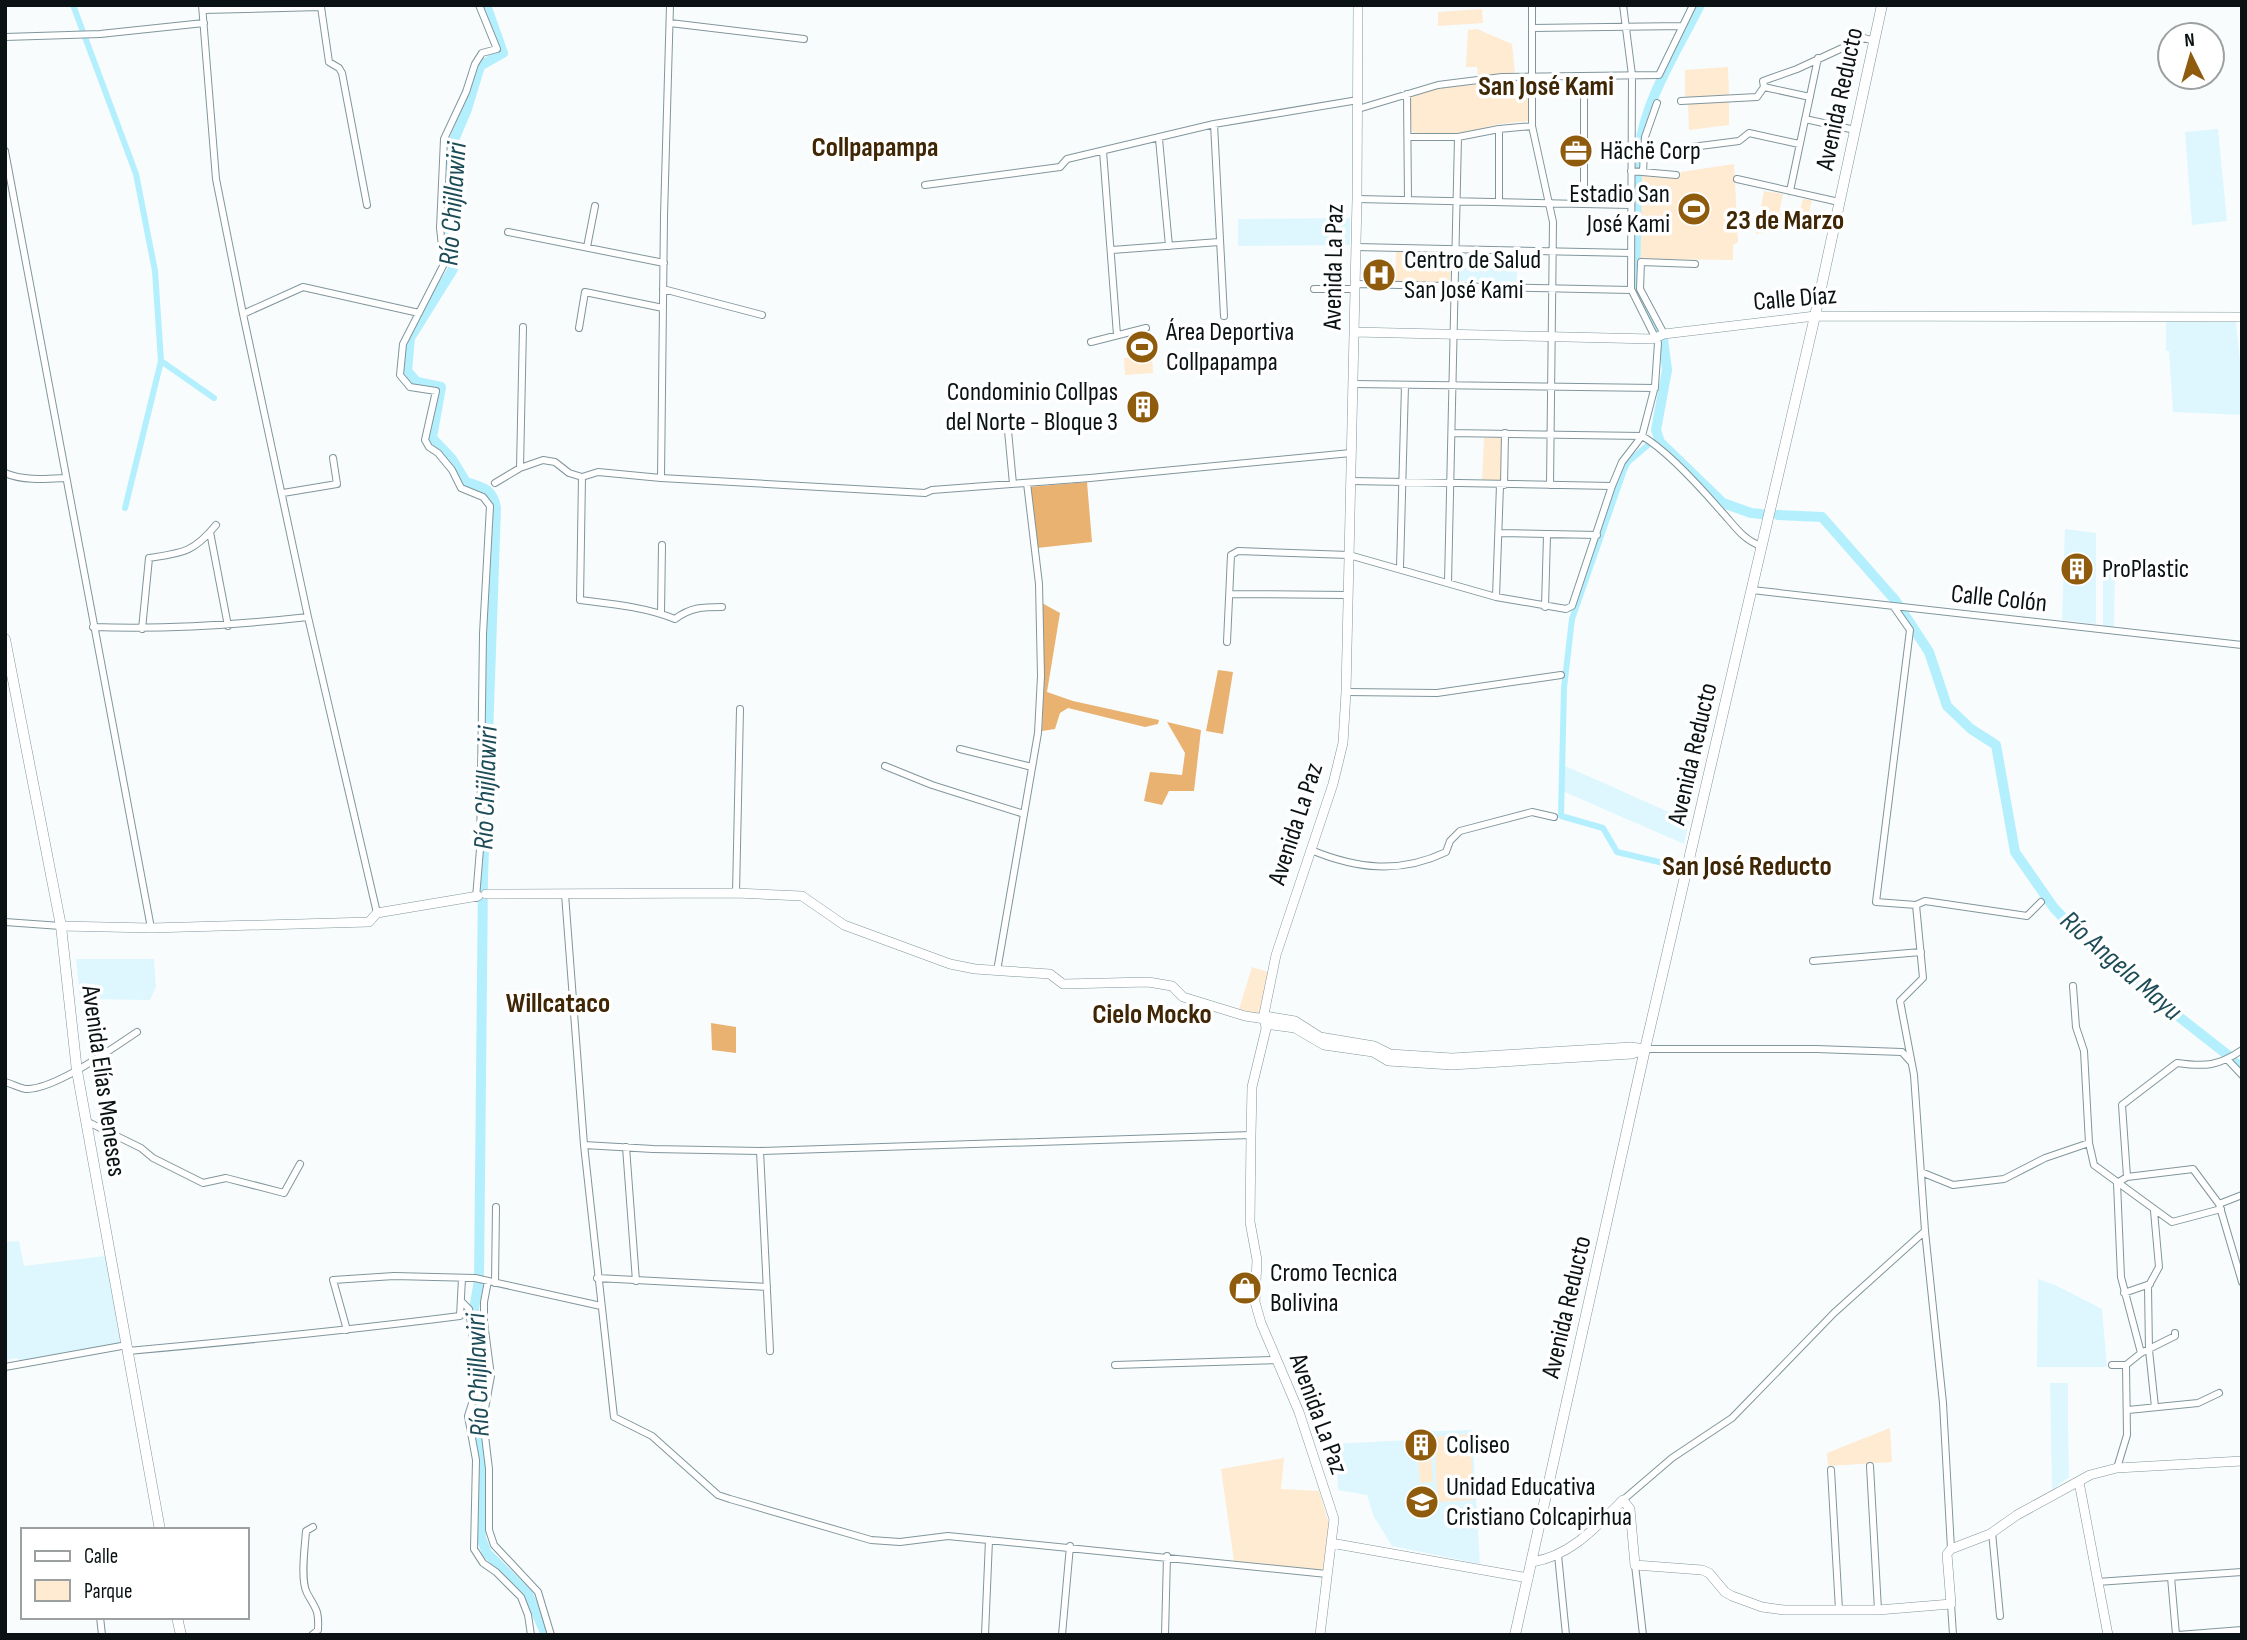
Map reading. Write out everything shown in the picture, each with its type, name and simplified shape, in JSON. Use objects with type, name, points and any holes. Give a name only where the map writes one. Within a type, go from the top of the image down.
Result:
[{"type":"main road","name":"Avenida La Paz","points":[[1320,1635],[1334,1519],[1299,1412],[1255,1302],[1257,1260],[1250,1222],[1252,1087],[1266,1029],[1265,1020],[1276,955],[1333,784],[1343,743],[1357,199],[1358,5]]},
{"type":"main road","name":"Avenida Reducto","points":[[1515,1635],[1646,1049],[1815,316],[1882,5]]},
{"type":"main road","name":"Calle Díaz","points":[[1354,332],[1653,339],[1660,335],[1815,316],[2242,317]]},
{"type":"main road","name":"Avenida Elías Meneses","points":[[5,639],[61,926],[77,1071],[160,1528]]},
{"type":"main road","points":[[61,926],[151,928],[369,922],[377,913],[480,896],[736,893],[802,896],[844,925],[950,964],[997,971],[1050,974],[1063,984],[1149,982],[1172,986],[1183,997],[1295,1028],[1324,1045],[1359,1046],[1388,1061],[1632,1054],[1646,1049]]},
{"type":"main road","points":[[1532,1562],[1558,1555],[1577,1544],[1623,1500],[1630,1509],[1636,1565],[1702,1570],[1709,1573],[1725,1592],[1762,1607],[1784,1610],[1878,1610],[1951,1604],[1947,1554],[1951,1549],[1992,1532],[2017,1515],[2090,1475],[2117,1468],[2242,1461]]},
{"type":"main road","points":[[2079,1482],[2108,1635]]},
{"type":"main road","points":[[1331,1543],[1528,1577]]},
{"type":"street","points":[[479,5],[497,49],[482,53],[475,64],[466,92],[444,139],[440,228],[444,264],[403,344],[400,375],[410,387],[436,391],[425,440],[452,470],[461,488],[484,497],[490,506],[483,634],[480,896]]},
{"type":"street","points":[[662,478],[663,289],[670,5]]},
{"type":"street","points":[[1532,5],[1532,126],[1553,222],[1550,485]]},
{"type":"street","points":[[1623,5],[1632,75],[1631,290],[1660,335]]},
{"type":"street","points":[[925,185],[1060,167],[1067,159],[1214,124],[1358,104],[1438,85],[1533,76],[1659,75],[1693,5]]},
{"type":"street","points":[[367,205],[342,73],[329,62],[321,7],[202,8],[216,179],[308,617],[377,913]]},
{"type":"street","points":[[5,37],[88,34],[204,23]]},
{"type":"street","points":[[670,23],[804,39]]},
{"type":"street","points":[[1532,28],[1682,26]]},
{"type":"street","points":[[1765,87],[1763,81],[1797,69],[1864,38],[1875,41]]},
{"type":"street","points":[[1790,191],[1818,58]]},
{"type":"street","points":[[1584,77],[1584,204]]},
{"type":"street","points":[[1765,87],[1810,97]]},
{"type":"street","points":[[1681,101],[1756,97],[1765,87]]},
{"type":"street","points":[[1407,94],[1408,200]]},
{"type":"street","points":[[1643,171],[1645,137],[1657,103]]},
{"type":"street","points":[[1805,119],[1855,130]]},
{"type":"street","points":[[1214,124],[1224,316]]},
{"type":"street","points":[[1409,137],[1458,137],[1532,126]]},
{"type":"street","points":[[1499,129],[1499,202]]},
{"type":"street","points":[[1684,148],[1740,141],[1749,133],[1799,144]]},
{"type":"street","points":[[1448,583],[1458,137]]},
{"type":"street","points":[[1159,139],[1169,246]]},
{"type":"street","points":[[5,150],[151,928]]},
{"type":"street","points":[[1103,151],[1117,335]]},
{"type":"street","points":[[1631,171],[1676,174]]},
{"type":"street","points":[[1737,179],[1839,202]]},
{"type":"street","points":[[1357,199],[1631,205]]},
{"type":"street","points":[[587,247],[595,206]]},
{"type":"street","points":[[508,232],[664,263]]},
{"type":"street","points":[[1112,250],[1219,242]]},
{"type":"street","points":[[1356,247],[1631,253]]},
{"type":"street","points":[[1227,642],[1231,555],[1238,551],[1349,555],[1496,597],[1545,607],[1566,609],[1572,606],[1612,486],[1622,462],[1642,436],[1655,388],[1660,335],[1640,289],[1641,262],[1695,264]]},
{"type":"street","points":[[1314,289],[1355,286],[1453,286],[1631,290]]},
{"type":"street","points":[[243,314],[303,287],[419,313]]},
{"type":"street","points":[[663,289],[762,315]]},
{"type":"street","points":[[579,328],[585,292],[663,309]]},
{"type":"street","points":[[520,468],[523,327]]},
{"type":"street","points":[[1091,342],[1146,328]]},
{"type":"street","points":[[1353,384],[1655,388]]},
{"type":"street","points":[[1400,568],[1405,385]]},
{"type":"street","points":[[1007,420],[1013,484]]},
{"type":"street","points":[[1452,433],[1642,436],[1656,444],[1720,509],[1739,533],[1751,543],[1761,546]]},
{"type":"street","points":[[1496,597],[1505,433]]},
{"type":"street","points":[[495,482],[520,468],[543,460],[555,462],[569,473],[582,477],[598,472],[925,494],[932,490],[1351,453]]},
{"type":"street","points":[[283,493],[337,484],[333,457]]},
{"type":"street","points":[[5,473],[43,479],[65,478]]},
{"type":"street","points":[[582,477],[580,600],[661,613],[676,619],[687,610],[698,607],[722,607]]},
{"type":"street","points":[[1351,481],[1612,486]]},
{"type":"street","points":[[997,971],[1038,733],[1041,676],[1039,584],[1027,482]]},
{"type":"street","points":[[142,629],[149,558],[192,549],[216,524]]},
{"type":"street","points":[[210,532],[228,626]]},
{"type":"street","points":[[1499,533],[1597,536]]},
{"type":"street","points":[[1545,607],[1547,535]]},
{"type":"street","points":[[661,613],[662,545]]},
{"type":"street","name":"Calle Colón","points":[[1752,590],[2242,645]]},
{"type":"street","points":[[1230,594],[1348,595]]},
{"type":"street","points":[[1894,607],[1910,630],[1876,902],[1916,905],[1925,901],[2027,916],[2041,902]]},
{"type":"street","points":[[93,627],[142,629],[228,626],[308,617]]},
{"type":"street","points":[[1346,692],[1437,694],[1561,675]]},
{"type":"street","points":[[736,893],[740,709]]},
{"type":"street","points":[[960,748],[1032,768]]},
{"type":"street","points":[[885,766],[932,785],[1024,814]]},
{"type":"street","points":[[1311,850],[1333,859],[1363,865],[1415,865],[1446,852],[1450,841],[1460,831],[1532,812],[1554,817]]},
{"type":"street","points":[[565,894],[584,1144],[614,1417],[652,1436],[718,1495],[871,1540],[900,1542],[948,1536],[1070,1546],[1327,1574]]},
{"type":"street","points":[[1916,905],[1923,978],[1900,1000],[1912,1064],[1925,1231],[1943,1402],[1951,1549]]},
{"type":"street","points":[[5,922],[61,926]]},
{"type":"street","points":[[1813,961],[1920,952]]},
{"type":"street","points":[[2073,986],[2076,1027],[2084,1051],[2089,1143],[2094,1165],[2172,1222],[2220,1207],[2242,1195]]},
{"type":"street","points":[[5,1083],[26,1089],[40,1086],[77,1071],[137,1032]]},
{"type":"street","points":[[1646,1049],[1902,1052],[1912,1064]]},
{"type":"street","points":[[2127,1177],[2122,1105],[2177,1063],[2210,1066],[2242,1050]]},
{"type":"street","points":[[2227,1059],[2242,1075]]},
{"type":"street","points":[[86,1121],[203,1183],[226,1178],[284,1193],[300,1164]]},
{"type":"street","points":[[584,1144],[760,1151],[1251,1135]]},
{"type":"street","points":[[1921,1172],[1953,1185],[2004,1179],[2045,1158],[2089,1143]]},
{"type":"street","points":[[626,1147],[636,1281]]},
{"type":"street","points":[[760,1151],[770,1351]]},
{"type":"street","points":[[2116,1183],[2127,1177],[2193,1169],[2220,1207],[2242,1282]]},
{"type":"street","points":[[2116,1183],[2118,1240],[2124,1293],[2141,1353]]},
{"type":"street","points":[[496,1207],[489,1281],[484,1301],[491,1376],[483,1419],[489,1469],[489,1530],[494,1545],[538,1592],[551,1635]]},
{"type":"street","points":[[2154,1211],[2160,1267],[2150,1284],[2149,1350],[2155,1407]]},
{"type":"street","points":[[1623,1500],[1672,1458],[1732,1418],[1835,1313],[1925,1231]]},
{"type":"street","points":[[346,1330],[333,1280],[394,1276],[475,1278],[601,1306]]},
{"type":"street","points":[[5,1367],[128,1348],[346,1330],[460,1316],[462,1278]]},
{"type":"street","points":[[597,1278],[767,1287]]},
{"type":"street","points":[[2124,1293],[2150,1284]]},
{"type":"street","points":[[461,1301],[469,1310],[476,1363],[476,1391],[468,1416],[476,1460],[474,1549],[483,1563],[521,1597],[528,1615],[531,1635]]},
{"type":"street","points":[[2112,1365],[2126,1365],[2141,1353],[2175,1336],[2175,1333]]},
{"type":"street","points":[[1115,1365],[1276,1360]]},
{"type":"street","points":[[2117,1468],[2127,1435],[2126,1365]]},
{"type":"street","points":[[2128,1410],[2199,1403],[2219,1393]]},
{"type":"street","points":[[1870,1466],[1878,1610]]},
{"type":"street","points":[[1831,1470],[1839,1610]]},
{"type":"street","points":[[312,1635],[318,1630],[319,1611],[306,1592],[304,1549],[306,1531],[313,1527]]},
{"type":"street","points":[[1992,1532],[2000,1616]]},
{"type":"street","points":[[985,1635],[989,1540]]},
{"type":"street","points":[[1062,1635],[1070,1546]]},
{"type":"street","points":[[1558,1555],[1566,1635]]},
{"type":"street","points":[[1165,1635],[1167,1556]]},
{"type":"street","points":[[1636,1565],[1643,1635]]},
{"type":"street","points":[[2097,1582],[2242,1572]]},
{"type":"street","points":[[2171,1577],[2177,1635],[2242,1630]]},
{"type":"street","points":[[1951,1604],[1953,1635]]},
{"type":"shaded area","points":[[2218,129],[2227,221],[2192,225],[2185,132]]},
{"type":"shaded area","points":[[1350,218],[1350,245],[1238,246],[1238,219]]},
{"type":"shaded area","points":[[1458,254],[1517,255],[1517,282],[1458,281]]},
{"type":"shaded area","name":"Centro de Salud San José Kami","points":[[1362,269],[1395,269],[1395,281],[1362,280]]},
{"type":"shaded area","points":[[2166,320],[2236,322],[2242,380],[2242,415],[2173,412],[2169,351],[2166,351]]},
{"type":"shaded area","points":[[1087,482],[1092,542],[1037,548],[1029,487]]},
{"type":"shaded area","name":"ProPlastic","points":[[2065,529],[2096,533],[2096,624],[2062,620]]},
{"type":"shaded area","points":[[2103,565],[2115,565],[2114,627],[2103,627]]},
{"type":"shaded area","points":[[1042,603],[1060,613],[1047,692],[1073,701],[1159,720],[1158,724],[1145,727],[1068,708],[1060,713],[1055,729],[1042,731]]},
{"type":"shaded area","points":[[1218,670],[1233,672],[1223,734],[1206,731]]},
{"type":"shaded area","points":[[1167,722],[1201,730],[1194,791],[1169,791],[1162,805],[1144,801],[1150,772],[1182,775],[1185,753]]},
{"type":"shaded area","points":[[1561,764],[1689,821],[1684,844],[1560,790]]},
{"type":"shaded area","points":[[76,959],[154,959],[156,987],[150,1000],[80,999]]},
{"type":"shaded area","points":[[711,1023],[736,1027],[736,1053],[712,1050]]},
{"type":"shaded area","points":[[19,1241],[24,1266],[105,1256],[121,1343],[21,1362],[17,1358],[10,1359],[5,1364],[5,1242]]},
{"type":"shaded area","points":[[2038,1279],[2102,1309],[2107,1367],[2037,1367]]},
{"type":"shaded area","points":[[2050,1383],[2068,1383],[2069,1477],[2052,1490]]},
{"type":"shaded area","name":"Unidad Educativa Cristiano Colcapirhua","points":[[1472,1430],[1480,1564],[1392,1546],[1374,1517],[1367,1495],[1338,1490],[1335,1444],[1408,1440],[1407,1432]]},
{"type":"green space","points":[[1482,9],[1483,23],[1438,26],[1438,12]]},
{"type":"green space","points":[[1477,29],[1512,44],[1515,74],[1478,77],[1477,67],[1466,67],[1468,30]]},
{"type":"green space","points":[[1728,67],[1729,96],[1685,98],[1685,70]]},
{"type":"green space","points":[[1503,80],[1528,80],[1528,121],[1457,134],[1412,131],[1409,96],[1440,88]]},
{"type":"green space","points":[[1729,101],[1729,125],[1689,130],[1688,103]]},
{"type":"green space","name":"Estadio San José Kami","points":[[1734,164],[1738,242],[1733,245],[1733,260],[1651,259],[1640,261],[1638,266],[1632,267],[1634,173],[1680,176],[1681,172]]},
{"type":"green space","points":[[1764,191],[1783,194],[1779,213],[1798,217],[1803,199],[1812,200],[1808,217],[1786,228],[1756,234]]},
{"type":"green space","points":[[1396,252],[1448,253],[1451,257],[1450,279],[1446,282],[1395,281]]},
{"type":"green space","name":"Área Deportiva Collpapampa","points":[[1151,332],[1153,373],[1125,375],[1124,358],[1133,357],[1131,336]]},
{"type":"green space","points":[[1503,437],[1501,481],[1482,480],[1484,438]]},
{"type":"green space","points":[[1252,967],[1268,972],[1260,1015],[1239,1009]]},
{"type":"green space","points":[[1890,1428],[1892,1462],[1828,1466],[1827,1453]]},
{"type":"green space","name":"Coliseo","points":[[1428,1434],[1429,1455],[1414,1456],[1413,1435]]},
{"type":"green space","points":[[1470,1434],[1474,1500],[1438,1502],[1434,1437]]},
{"type":"green space","points":[[1284,1458],[1281,1489],[1319,1491],[1329,1524],[1323,1570],[1234,1561],[1221,1469]]},
{"type":"green space","points":[[1431,1459],[1433,1482],[1420,1483],[1418,1460]]},
{"type":"waterway","points":[[73,5],[136,174],[155,271],[161,361],[125,508]]},
{"type":"waterway","name":"Río Chijllawiri","points":[[486,5],[503,53],[480,66],[454,140],[445,234],[453,269],[410,338],[407,371],[417,382],[441,387],[432,438],[452,459],[466,482],[482,487],[490,493],[496,508],[483,878],[479,1280],[474,1309],[484,1381],[474,1415],[484,1471],[480,1505],[481,1538],[487,1553],[528,1594],[546,1635]]},
{"type":"waterway","name":"Río Angela Mayu","points":[[1638,165],[1640,144],[1651,103],[1700,5]]},
{"type":"waterway","name":"Río Angela Mayu","points":[[1637,176],[1635,288],[1658,331]]},
{"type":"waterway","name":"Río Angela Mayu","points":[[1663,339],[1667,370],[1656,430],[1660,442],[1723,503],[1761,514]]},
{"type":"waterway","points":[[161,361],[214,398]]},
{"type":"waterway","points":[[1648,445],[1628,462],[1624,470],[1572,619],[1564,688],[1561,816],[1603,828],[1617,852],[1680,867]]},
{"type":"waterway","name":"Río Angela Mayu","points":[[1778,515],[1822,517],[1895,600],[1929,652],[1947,706],[1971,729],[1996,745],[2015,852],[2054,908],[2095,951],[2229,1056]]},
{"type":"waterway","name":"Río Angela Mayu","points":[[2236,1063],[2242,1069]]},
{"type":"place","name":"Hächë Corp","points":[[1576,151]]},
{"type":"place","name":"Estadio San José Kami","points":[[1694,209]]},
{"type":"place","name":"Centro de Salud San José Kami","points":[[1379,275]]},
{"type":"place","name":"Área Deportiva Collpapampa","points":[[1142,347]]},
{"type":"place","name":"Condominio Collpas del Norte - Bloque 3","points":[[1143,407]]},
{"type":"place","name":"ProPlastic","points":[[2077,569]]},
{"type":"place","name":"Cromo Tecnica Bolivina","points":[[1245,1288]]},
{"type":"place","name":"Coliseo","points":[[1421,1445]]},
{"type":"place","name":"Unidad Educativa Cristiano Colcapirhua","points":[[1422,1502]]},
{"type":"district","name":"San José Kami","points":[[1546,86]]},
{"type":"district","name":"Collpapampa","points":[[875,147]]},
{"type":"district","name":"23 de Marzo","points":[[1785,220]]},
{"type":"district","name":"San José Reducto","points":[[1747,866]]},
{"type":"district","name":"Willcataco","points":[[558,1003]]},
{"type":"district","name":"Cielo Mocko","points":[[1152,1014]]}]
